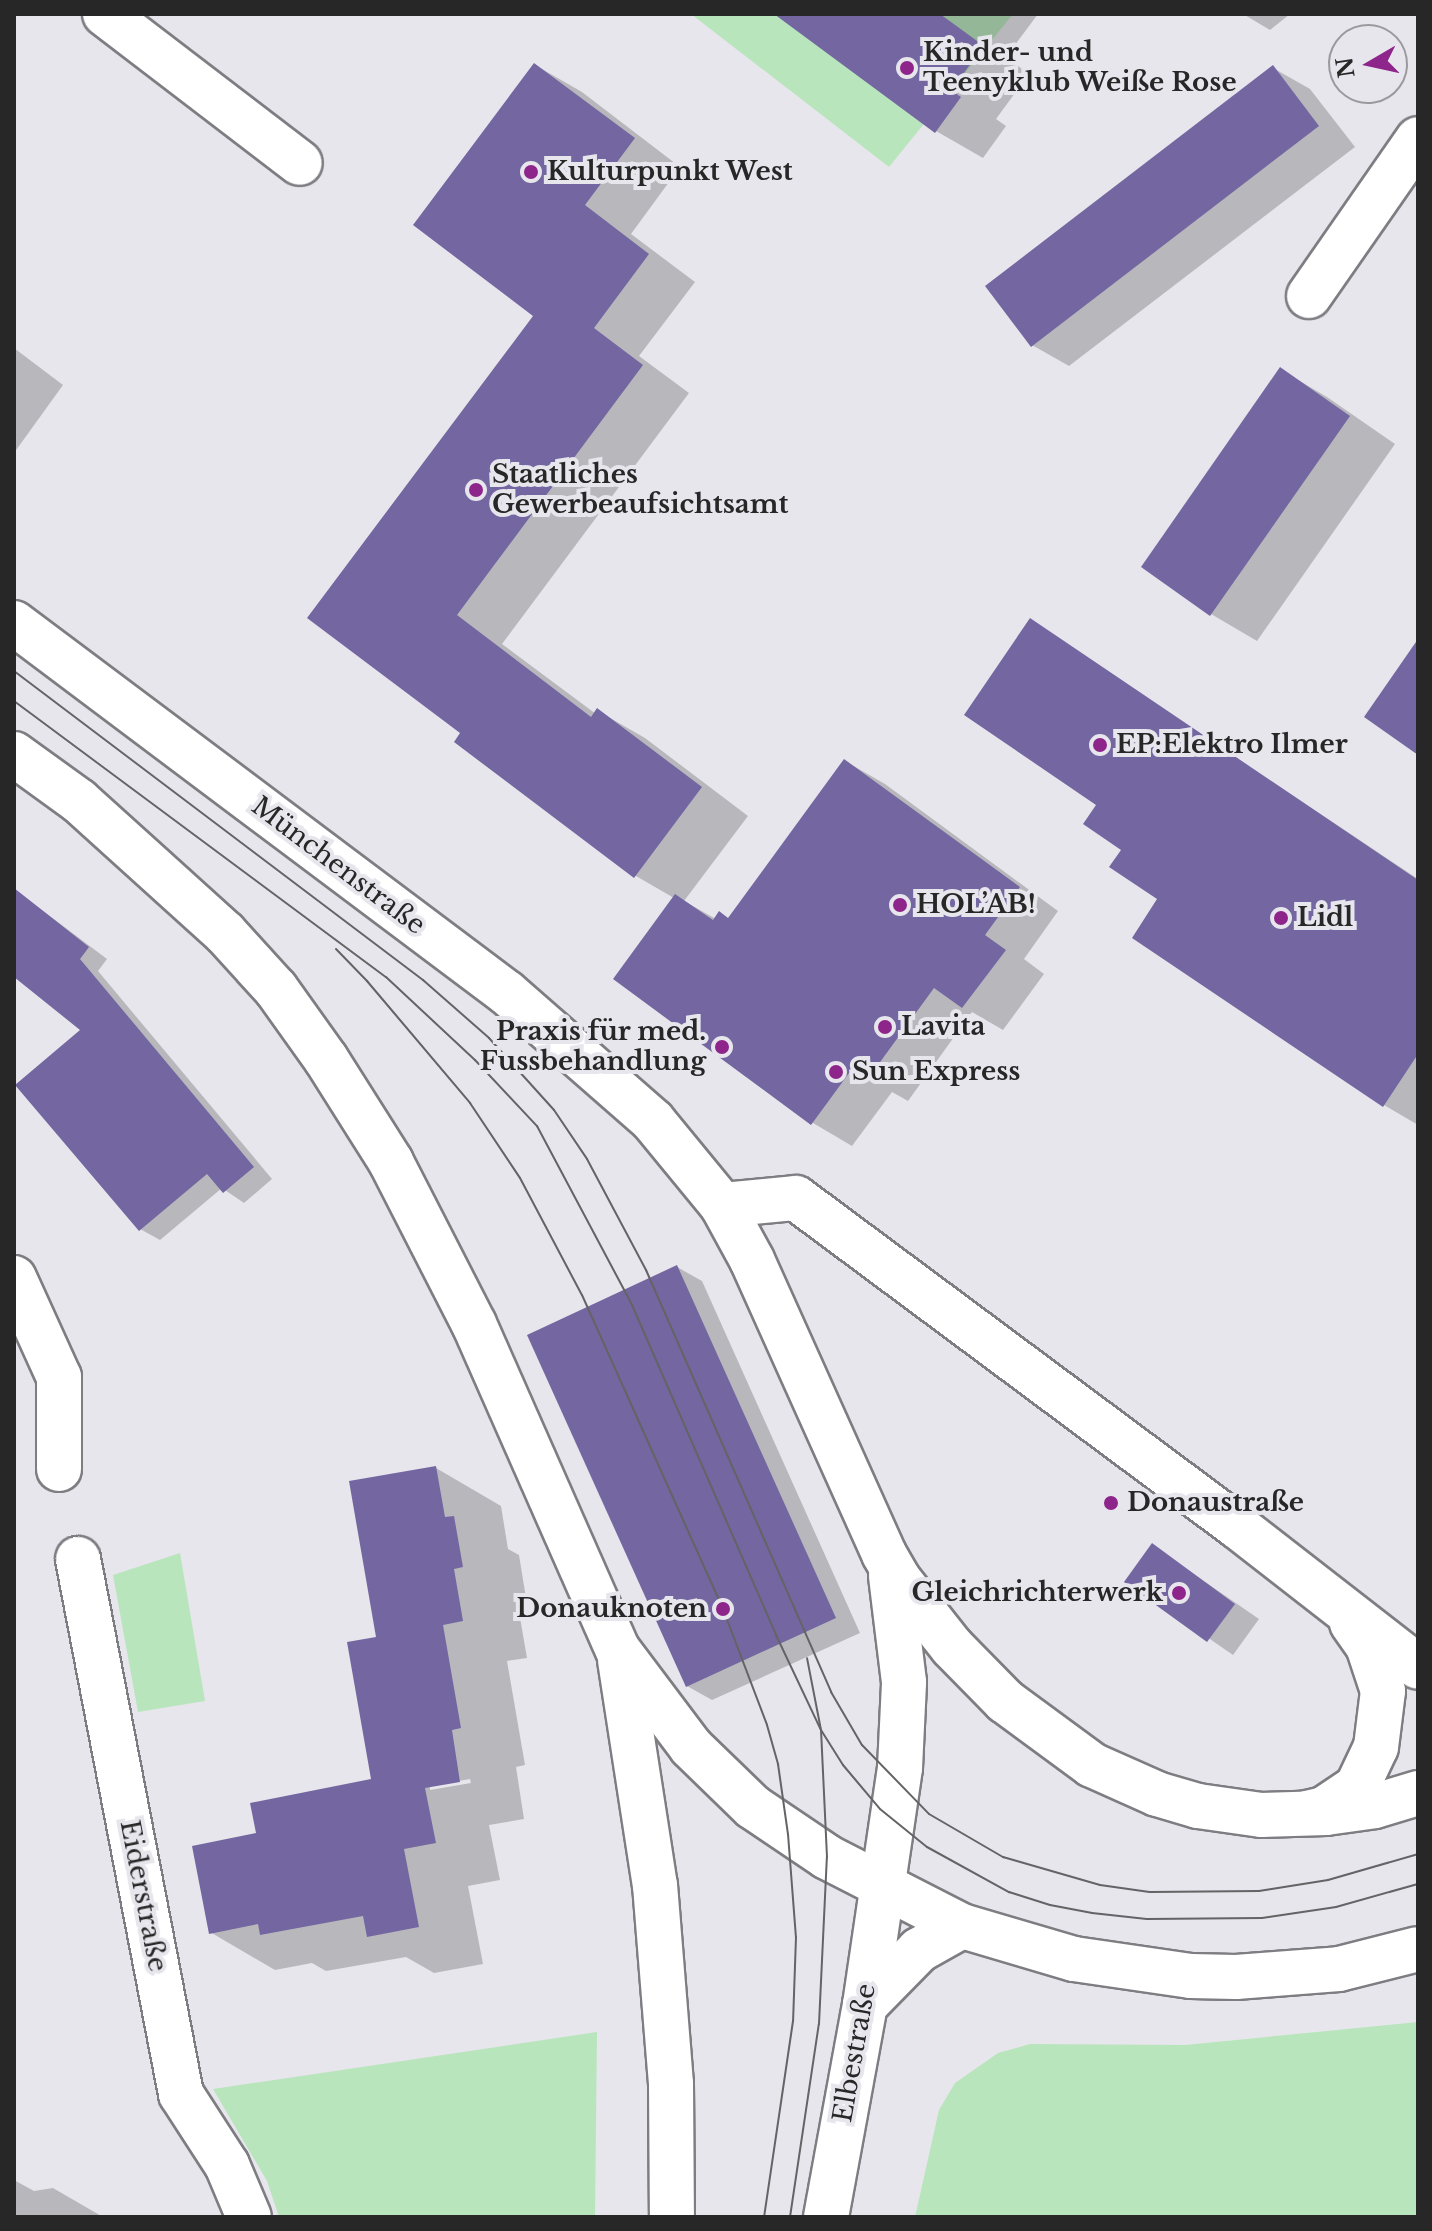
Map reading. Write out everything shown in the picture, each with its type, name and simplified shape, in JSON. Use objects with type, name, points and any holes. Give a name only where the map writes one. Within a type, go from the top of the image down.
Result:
[{"type":"main road","points":[[105,14],[300,163]]},
{"type":"main road","points":[[1309,296],[1418,139]]},
{"type":"main road","name":"Münchenstraße","points":[[14,623],[507,993],[653,1121],[722,1205]]},
{"type":"main road","points":[[14,754],[79,801],[225,933],[276,989],[326,1059],[391,1162],[497,1373],[618,1650],[691,1747],[753,1807],[788,1834],[883,1888],[962,1926],[1074,1959],[1191,1976],[1283,1975],[1339,1969],[1418,1949]]},
{"type":"main road","points":[[1418,1667],[1237,1526],[796,1198],[722,1205],[752,1260],[884,1554],[923,1612],[984,1682],[1082,1759],[1157,1794],[1198,1806],[1261,1815],[1299,1814],[1348,1811],[1418,1793]]},
{"type":"main road","points":[[14,1278],[59,1377],[59,1469]]},
{"type":"main road","points":[[883,1888],[900,1768],[904,1682],[897,1605],[884,1554]]},
{"type":"main road","name":"Eiderstraße","points":[[78,1559],[181,2094],[227,2165],[249,2217]]},
{"type":"main road","points":[[1299,1814],[1324,1809],[1357,1787],[1368,1770],[1383,1718],[1383,1691],[1378,1669],[1368,1646],[1342,1608]]},
{"type":"main road","points":[[618,1650],[655,1885],[671,2084],[672,2217]]},
{"type":"main road","name":"Elbestraße","points":[[826,2217],[883,1888]]},
{"type":"main road","points":[[865,2005],[919,1950],[962,1926]]},
{"type":"green space","points":[[691,14],[1013,14],[889,167]]},
{"type":"green space","points":[[180,1553],[205,1701],[138,1712],[113,1575]]},
{"type":"green space","points":[[1418,2022],[1418,2217],[915,2217],[939,2110],[955,2083],[998,2053],[1030,2044],[1185,2045]]},
{"type":"green space","points":[[597,2032],[595,2217],[279,2217],[267,2181],[213,2089]]},
{"type":"building","name":"Kinder- und Teenyklub Weiße Rose","points":[[774,14],[940,14],[984,46],[951,90],[961,97],[935,133]]},
{"type":"building","name":"Staatliches Gewerbeaufsichtsamt","points":[[534,63],[635,138],[585,205],[649,254],[594,328],[643,365],[457,615],[591,717],[597,708],[702,787],[634,878],[454,742],[460,733],[307,618],[533,316],[413,225]]},
{"type":"building","points":[[1273,65],[1319,126],[1031,347],[985,286]]},
{"type":"building","points":[[1280,367],[1350,416],[1210,616],[1141,567]]},
{"type":"building","name":"Lidl","points":[[1030,618],[1418,880],[1418,1054],[1383,1107],[1132,938],[1157,899],[1109,867],[1121,850],[1083,824],[1096,805],[964,715]]},
{"type":"building","points":[[1418,639],[1418,755],[1364,717]]},
{"type":"building","points":[[844,759],[1020,887],[985,935],[1006,950],[962,1008],[934,988],[867,1080],[852,1069],[811,1125],[613,979],[675,894],[713,920],[719,911],[728,918]]},
{"type":"building","points":[[14,888],[89,947],[80,959],[254,1167],[223,1193],[207,1174],[139,1231],[15,1085],[80,1030],[14,977]]},
{"type":"building","points":[[677,1265],[836,1618],[686,1687],[527,1335]]},
{"type":"building","points":[[436,1466],[445,1517],[454,1516],[463,1567],[454,1569],[463,1621],[443,1625],[461,1728],[452,1730],[460,1782],[425,1788],[436,1843],[404,1849],[419,1927],[367,1937],[363,1916],[260,1935],[258,1924],[209,1934],[192,1846],[256,1833],[250,1803],[371,1779],[347,1642],[376,1637],[349,1481]]},
{"type":"building","name":"Gleichrichterwerk","points":[[1152,1543],[1235,1604],[1207,1642],[1124,1582]]},
{"type":"tram line","points":[[14,671],[423,980],[489,1038],[554,1110],[587,1159],[646,1270],[831,1692],[862,1745],[929,1814],[1003,1857],[1100,1885],[1150,1892],[1259,1891],[1328,1880],[1418,1854]]},
{"type":"tram line","points":[[14,701],[386,977],[475,1060],[537,1126],[632,1305],[776,1635],[821,1730],[843,1765],[880,1809],[927,1847],[1009,1892],[1050,1905],[1092,1913],[1147,1919],[1262,1918],[1336,1907],[1418,1884]]},
{"type":"tram line","points":[[336,949],[470,1103],[520,1178],[582,1295],[723,1609],[767,1725],[778,1764],[788,1834],[796,1937],[793,2021],[764,2217]]},
{"type":"tram line","points":[[790,2217],[819,2024],[827,1857],[821,1730],[807,1658]]},
{"type":"place","name":"Kinder- und Teenyklub Weiße Rose","points":[[907,68]]},
{"type":"place","name":"Kulturpunkt West","points":[[531,172]]},
{"type":"place","name":"Staatliches Gewerbeaufsichtsamt","points":[[476,490]]},
{"type":"place","name":"EP:Elektro Ilmer","points":[[1100,745]]},
{"type":"place","name":"HOL’AB!","points":[[900,905]]},
{"type":"place","name":"Lidl","points":[[1281,918]]},
{"type":"place","name":"Lavita","points":[[885,1027]]},
{"type":"place","name":"Praxis für med. Fussbehandlung","points":[[722,1047]]},
{"type":"place","name":"Sun Express","points":[[836,1072]]},
{"type":"place","name":"Donaustraße","points":[[1111,1503]]},
{"type":"place","name":"Gleichrichterwerk","points":[[1179,1593]]},
{"type":"place","name":"Donauknoten","points":[[723,1609]]}]
